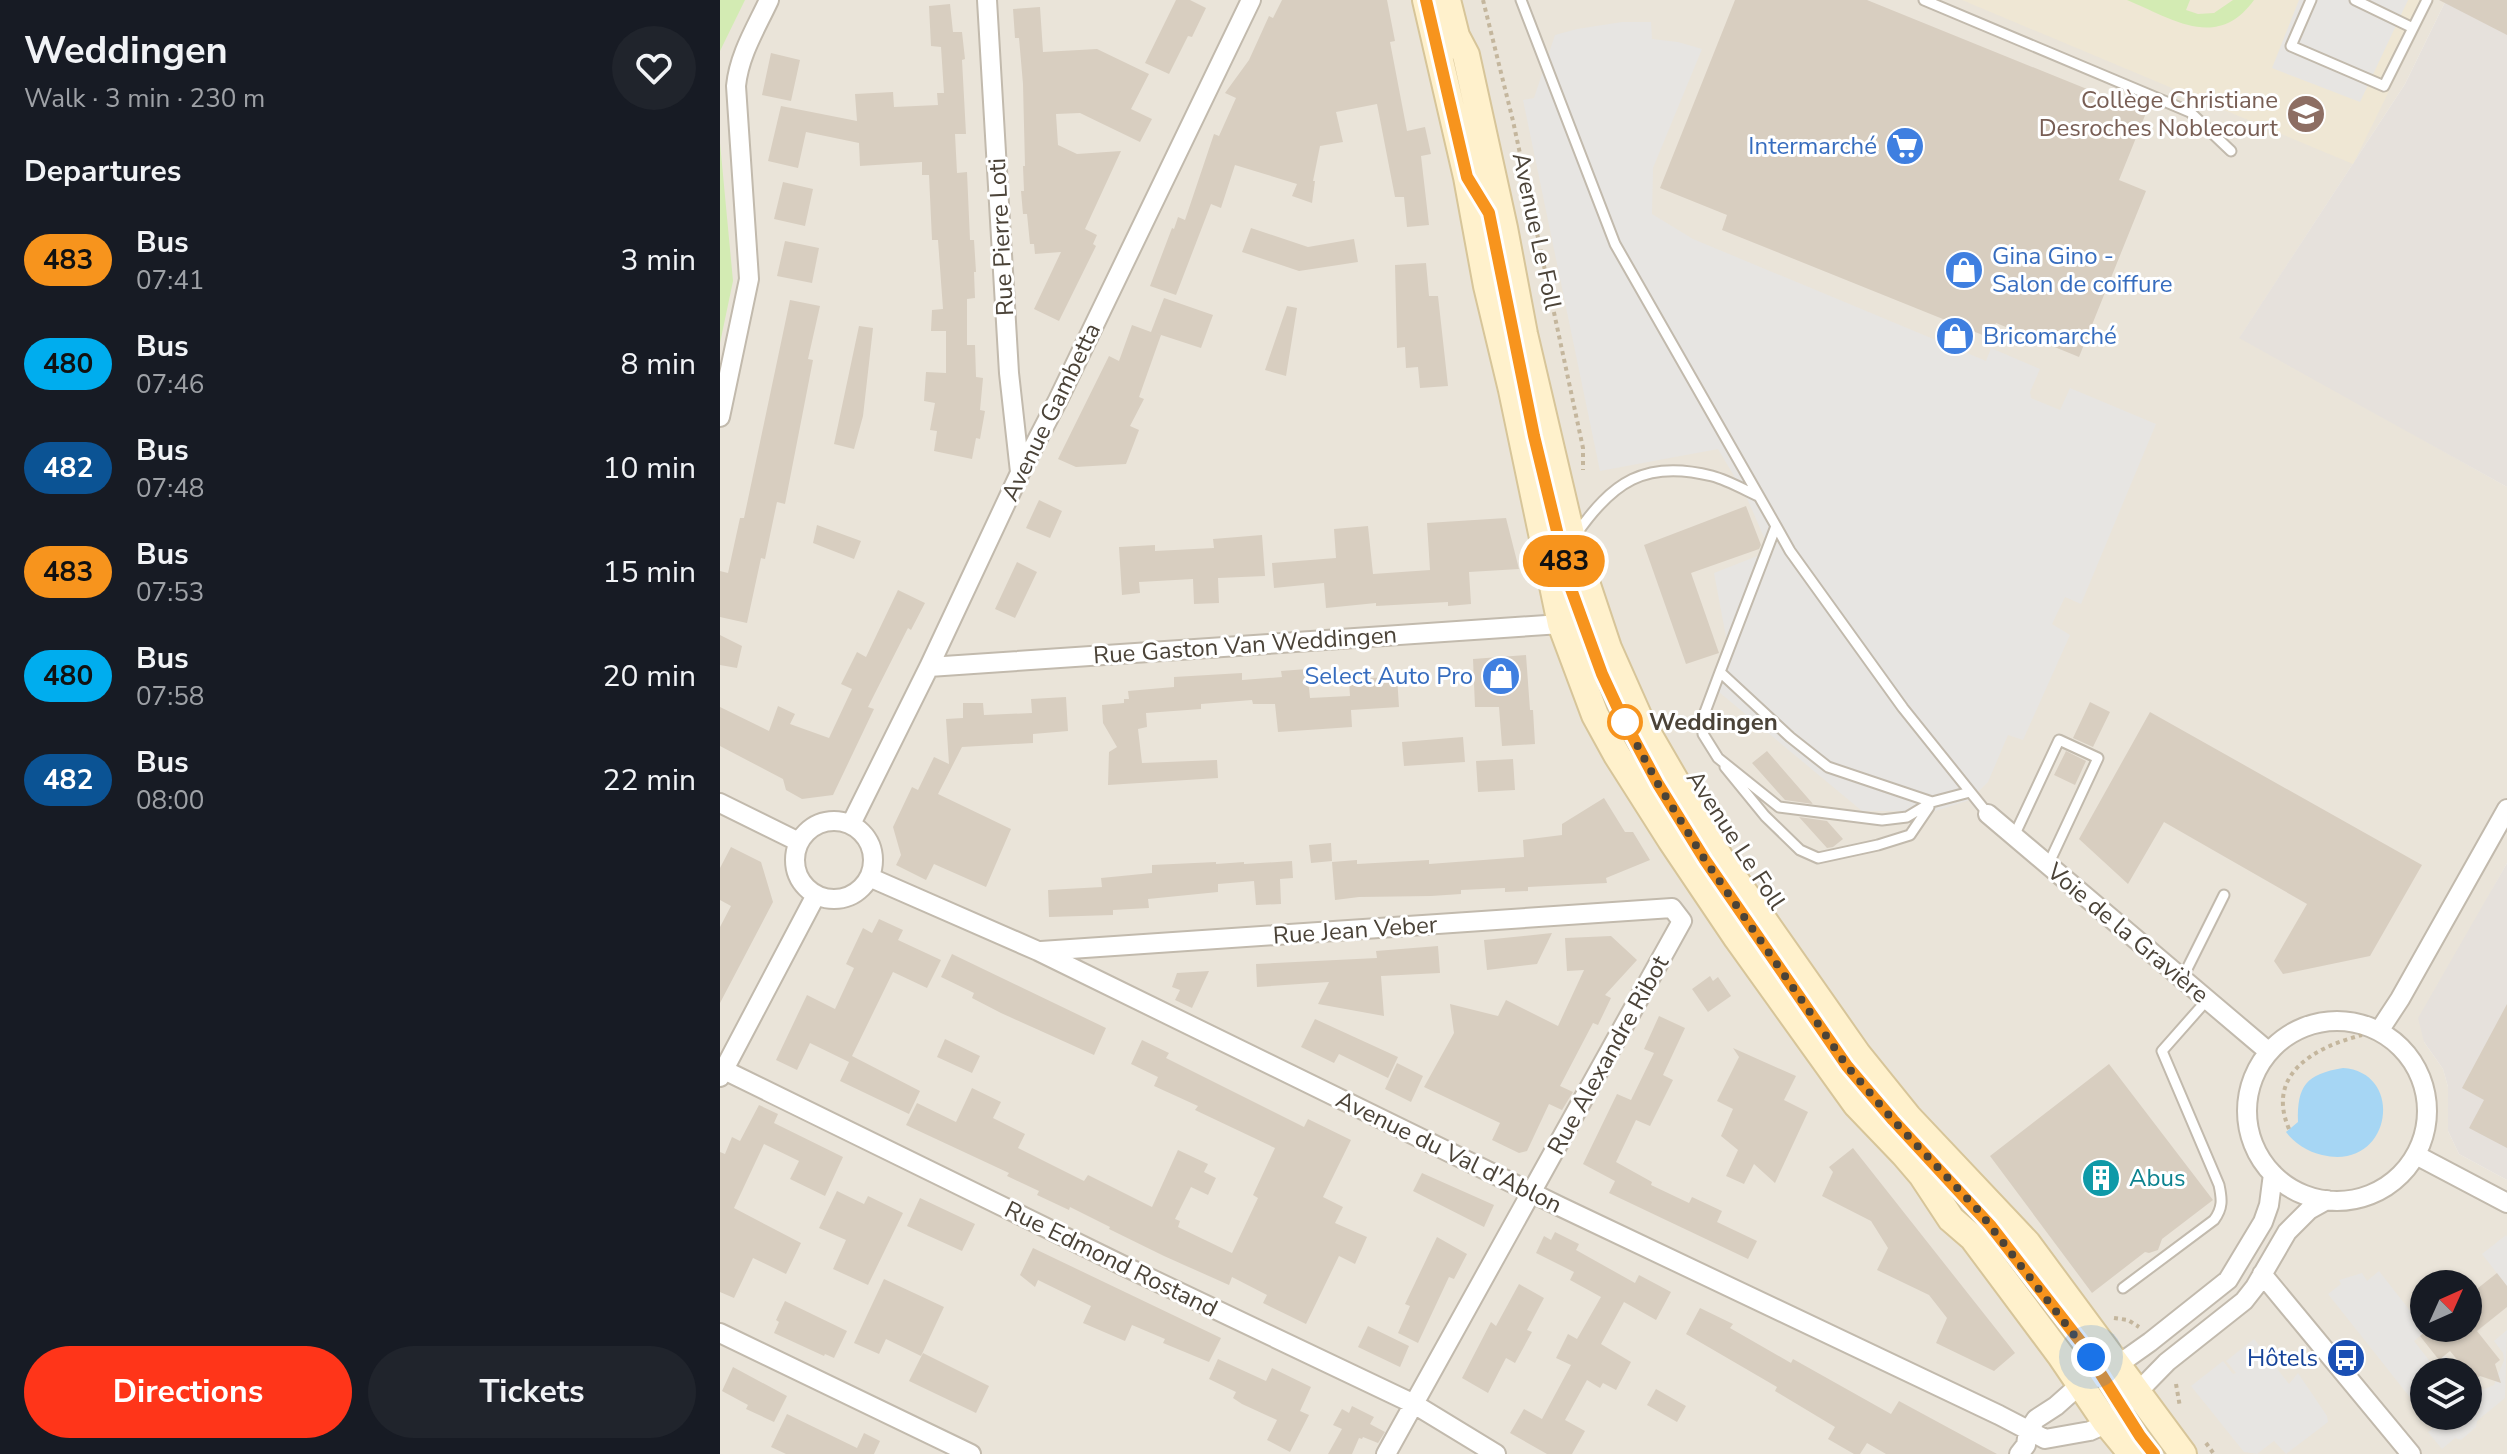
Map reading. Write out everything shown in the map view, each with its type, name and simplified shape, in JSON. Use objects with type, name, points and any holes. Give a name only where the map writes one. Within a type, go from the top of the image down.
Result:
[{"type":"main road","name":"Avenue Le Foll","points":[[1426,0],[1467,177],[1487,286],[1561,624],[1595,715],[1663,828],[1856,1104],[1913,1164],[1951,1219],[1973,1238],[2101,1374],[2122,1407],[2191,1444]]},
{"type":"main road","name":"Avenue Le Foll","points":[[1447,0],[1456,36],[1466,55],[1524,334],[1573,543],[1608,648],[1640,720],[1720,858],[1883,1088],[2027,1243],[2122,1407],[2132,1454]]},
{"type":"street","points":[[720,417],[749,279],[736,86],[740,61],[769,0]]},
{"type":"street","name":"Rue Pierre Loti","points":[[987,0],[1009,373],[1020,473]]},
{"type":"street","name":"Avenue Gambetta","points":[[851,824],[1251,0]]},
{"type":"street","name":"Rue Gaston Van Weddingen","points":[[929,667],[1561,624]]},
{"type":"street","points":[[720,803],[799,842]]},
{"type":"street","points":[[2379,1031],[2499,844],[2507,809]]},
{"type":"street","name":"Voie de la Gravière","points":[[1988,814],[2269,1052]]},
{"type":"street","points":[[839,821],[851,824],[869,841],[873,866],[869,877],[852,895],[840,898],[816,895],[799,877],[795,854],[799,842],[815,825],[839,821]]},
{"type":"street","name":"Avenue du Val d'Ablon","points":[[869,877],[1038,951],[2028,1431]]},
{"type":"street","points":[[722,1074],[816,895]]},
{"type":"street","name":"Rue Jean Veber","points":[[1038,951],[1672,908]]},
{"type":"street","name":"Rue Alexandre Ribot","points":[[1386,1454],[1682,921],[1672,908]]},
{"type":"street","points":[[2348,1021],[2379,1031],[2405,1051],[2422,1078],[2427,1102],[2427,1127],[2416,1155],[2399,1177],[2377,1192],[2353,1200],[2327,1200],[2298,1192],[2273,1174],[2251,1139],[2247,1113],[2250,1085],[2255,1073],[2269,1052],[2286,1036],[2316,1023],[2348,1021]]},
{"type":"street","name":"Rue Edmond Rostand","points":[[722,1074],[1414,1404],[1496,1454]]},
{"type":"street","points":[[2416,1155],[2507,1203]]},
{"type":"street","points":[[2019,1454],[2036,1419],[2150,1342],[2234,1273],[2266,1214],[2273,1174]]},
{"type":"street","points":[[2028,1431],[2045,1439],[2090,1431],[2122,1407],[2167,1362],[2244,1301],[2296,1220],[2327,1200]]},
{"type":"street","points":[[2262,1274],[2411,1454]]},
{"type":"street","points":[[720,1333],[971,1454]]},
{"type":"lane","points":[[1521,0],[1615,244],[1790,551],[1897,699],[1988,814]]},
{"type":"lane","points":[[1924,0],[2190,112],[2231,151]]},
{"type":"lane","points":[[2311,0],[2291,46],[2384,86],[2427,0]]},
{"type":"lane","points":[[2355,0],[2413,28]]},
{"type":"lane","name":"Avenue Le Foll","points":[[1467,177],[1481,201]]},
{"type":"lane","name":"Avenue Le Foll","points":[[1507,302],[1516,347]]},
{"type":"lane","points":[[1573,543],[1578,532],[1601,505],[1636,475],[1668,471],[1713,476],[1759,496]]},
{"type":"lane","name":"Avenue Le Foll","points":[[1547,494],[1571,589],[1598,664],[1658,784],[1721,885],[1847,1066],[1885,1112],[1936,1165]]},
{"type":"lane","points":[[1776,526],[1702,720],[1703,734],[1736,783],[1765,816],[1800,850],[1818,858],[1910,835],[1932,802]]},
{"type":"lane","points":[[1720,672],[1790,737],[1828,767],[1932,802]]},
{"type":"lane","points":[[2014,836],[2059,740],[2098,758],[2048,865]]},
{"type":"lane","points":[[1718,758],[1779,807],[1882,820],[1907,817],[1932,802],[1970,792]]},
{"type":"lane","points":[[2182,979],[2224,895]]},
{"type":"lane","points":[[2123,1288],[2214,1220],[2223,1202],[2219,1185],[2162,1051],[2207,1000]]},
{"type":"lane","name":"Avenue Le Foll","points":[[1965,1195],[2080,1341],[2101,1374]]},
{"type":"lane","name":"Avenue Le Foll","points":[[2122,1407],[2154,1454]]},
{"type":"path","name":"Avenue Le Foll","points":[[1483,0],[1513,121],[1583,448],[1583,475]]},
{"type":"path","points":[[2289,1129],[2285,1119],[2285,1091],[2288,1080],[2302,1061],[2329,1046],[2379,1031]]},
{"type":"path","points":[[2105,1313],[2136,1324],[2150,1342]]},
{"type":"path","points":[[2167,1362],[2175,1375],[2178,1403],[2183,1414]]},
{"type":"path","points":[[2191,1444],[2214,1454]]},
{"type":"shaded area","points":[[720,0],[2446,0],[2405,84],[2240,337],[2507,487],[2507,863],[2488,897],[2424,1042],[2443,1069],[2448,1087],[2448,1131],[2459,1154],[2507,1180],[2507,1454],[720,1454]]},
{"type":"shaded area","name":"Collège Christiane Desroches Noblecourt","points":[[1962,0],[2434,0],[2353,164]]},
{"type":"shaded area","points":[[2299,0],[2408,0],[2360,102],[2272,68]]},
{"type":"shaded area","points":[[2446,0],[2507,0],[2507,487],[2239,338],[2405,84]]},
{"type":"shaded area","points":[[1622,22],[1651,22],[1652,39],[1702,49],[1653,168],[1652,214],[1693,239],[1986,361],[1991,348],[2040,369],[2030,392],[2031,398],[2060,410],[2070,388],[2156,424],[2081,604],[2065,597],[2052,624],[2070,635],[2023,740],[2008,735],[1988,782],[1970,800],[1935,811],[1862,811],[1708,683],[1727,642],[1714,573],[1770,551],[1746,496],[1718,449],[1600,471],[1523,100],[1534,98],[1555,35]]},
{"type":"shaded area","points":[[2507,863],[2507,1180],[2459,1154],[2448,1131],[2448,1087],[2443,1069],[2424,1042],[2418,1018]]},
{"type":"shaded area","points":[[2507,1237],[2507,1286],[2482,1254]]},
{"type":"shaded area","points":[[2379,1271],[2410,1311],[2410,1342],[2415,1342],[2427,1358],[2410,1358],[2410,1397],[2328,1294],[2341,1284],[2339,1280],[2362,1273],[2367,1281]]},
{"type":"shaded area","points":[[2507,1330],[2505,1398],[2482,1417],[2482,1390],[2494,1385],[2504,1360],[2494,1341]]},
{"type":"shaded area","points":[[2254,1339],[2289,1384],[2298,1373],[2327,1416],[2328,1422],[2286,1454],[2274,1441],[2257,1454],[2244,1452],[2191,1386],[2223,1361],[2233,1374],[2236,1373],[2226,1361]]},
{"type":"shaded area","points":[[2473,1430],[2461,1440],[2455,1438],[2442,1449],[2428,1432]]},
{"type":"green space","points":[[720,0],[745,0],[720,51]]},
{"type":"green space","points":[[2127,0],[2190,0],[2186,10],[2198,14],[2214,13],[2233,0],[2254,0],[2240,15],[2225,24],[2210,27],[2178,22]]},
{"type":"green space","points":[[720,143],[733,281],[720,343]]},
{"type":"water","points":[[2343,1068],[2363,1074],[2376,1086],[2382,1102],[2382,1119],[2376,1136],[2364,1149],[2346,1156],[2317,1154],[2297,1143],[2286,1132],[2298,1122],[2299,1099],[2306,1084],[2320,1074]]},
{"type":"building","points":[[1176,0],[1190,0],[1206,8],[1169,74],[1145,63]]},
{"type":"building","points":[[1282,0],[1387,0],[1395,41],[1390,42],[1407,131],[1425,127],[1431,154],[1421,156],[1429,225],[1407,227],[1404,197],[1395,197],[1377,104],[1336,112],[1343,142],[1320,146],[1312,203],[1292,196],[1297,184],[1235,165],[1221,208],[1211,204],[1176,295],[1150,286],[1172,228],[1178,217],[1185,220],[1214,134],[1219,136],[1236,98],[1225,93],[1249,60],[1269,16],[1273,18]]},
{"type":"building","name":"Intermarché","points":[[1735,0],[1867,0],[2146,113],[2119,180],[2146,191],[2079,357],[1996,323],[1990,338],[1722,230],[1727,215],[1660,188]]},
{"type":"building","points":[[2439,0],[2507,0],[2507,35]]},
{"type":"building","points":[[950,4],[953,32],[962,32],[965,59],[962,60],[966,134],[955,134],[957,173],[967,172],[970,240],[974,240],[976,272],[975,298],[967,299],[967,345],[975,345],[976,377],[983,378],[980,410],[985,411],[980,439],[976,438],[972,459],[934,451],[937,431],[930,430],[935,403],[924,401],[926,372],[946,373],[946,331],[931,331],[932,310],[943,309],[938,240],[932,240],[929,175],[922,175],[922,162],[860,166],[859,143],[806,132],[798,168],[768,161],[781,106],[857,121],[855,94],[893,92],[894,107],[938,105],[937,93],[944,93],[941,47],[931,46],[929,6]]},
{"type":"building","points":[[1040,7],[1043,52],[1097,49],[1149,74],[1131,109],[1152,119],[1140,142],[1080,113],[1056,114],[1058,145],[1077,154],[1121,151],[1085,229],[1097,235],[1093,244],[1096,246],[1059,321],[1034,309],[1061,252],[1035,254],[1034,244],[1030,244],[1027,214],[1023,214],[1021,191],[1024,191],[1025,166],[1023,84],[1013,9]]},
{"type":"building","points":[[771,53],[800,60],[791,101],[762,95]]},
{"type":"building","points":[[783,182],[813,189],[805,226],[774,219]]},
{"type":"building","points":[[1251,228],[1308,247],[1354,239],[1358,262],[1299,271],[1242,252]]},
{"type":"building","points":[[785,241],[819,248],[812,283],[777,276]]},
{"type":"building","points":[[1426,263],[1429,296],[1438,296],[1448,386],[1420,388],[1418,367],[1406,368],[1405,347],[1397,348],[1395,265]]},
{"type":"building","points":[[1164,298],[1213,315],[1201,348],[1152,332],[1161,335],[1139,397],[1144,399],[1130,426],[1139,430],[1126,464],[1076,467],[1058,459],[1109,356],[1119,361],[1132,325],[1151,332]]},
{"type":"building","points":[[790,300],[820,306],[808,359],[813,360],[785,504],[777,502],[747,623],[720,617],[720,571],[728,573],[740,518],[744,518]]},
{"type":"building","points":[[1287,306],[1297,308],[1286,376],[1265,370]]},
{"type":"building","points":[[859,326],[873,328],[863,416],[854,449],[834,444]]},
{"type":"building","points":[[1039,500],[1062,511],[1050,538],[1026,528]]},
{"type":"building","points":[[1746,506],[1761,545],[1759,549],[1691,573],[1719,653],[1686,664],[1644,545]]},
{"type":"building","points":[[1506,518],[1519,569],[1469,572],[1471,604],[1448,606],[1448,602],[1376,606],[1376,603],[1326,608],[1324,583],[1274,588],[1272,563],[1336,558],[1334,529],[1368,526],[1373,574],[1430,570],[1427,523]]},
{"type":"building","points":[[817,525],[861,541],[854,559],[813,543]]},
{"type":"building","points":[[1262,535],[1265,576],[1218,578],[1219,603],[1194,604],[1193,579],[1139,582],[1140,593],[1122,595],[1119,547],[1155,545],[1155,551],[1214,548],[1213,539]]},
{"type":"building","points":[[1017,562],[1037,572],[1015,618],[995,609]]},
{"type":"building","points":[[898,590],[925,603],[911,630],[908,628],[868,707],[874,709],[833,795],[802,799],[786,790],[783,779],[720,746],[720,707],[769,731],[778,706],[795,714],[790,724],[829,738],[852,689],[841,684],[857,652],[866,657]]},
{"type":"building","points":[[720,635],[742,646],[737,668],[720,665]]},
{"type":"building","points":[[1526,655],[1535,744],[1502,746],[1499,707],[1475,707],[1473,659]]},
{"type":"building","points":[[1307,669],[1310,698],[1350,696],[1349,680],[1397,676],[1399,707],[1351,710],[1352,727],[1278,732],[1275,704],[1253,704],[1252,700],[1201,704],[1201,709],[1146,713],[1147,727],[1138,729],[1142,763],[1217,760],[1218,778],[1108,785],[1109,752],[1117,747],[1103,723],[1102,705],[1124,703],[1124,699],[1129,699],[1128,691],[1174,687],[1174,677],[1242,673],[1242,680],[1282,677],[1281,671]]},
{"type":"building","points":[[1066,697],[1068,731],[1033,734],[1033,743],[962,747],[938,794],[1011,829],[986,887],[934,864],[926,880],[896,865],[901,855],[893,827],[912,787],[918,790],[934,757],[949,764],[946,719],[963,718],[963,703],[983,703],[984,715],[1032,713],[1031,699]]},
{"type":"building","points":[[2090,702],[2110,712],[2093,747],[2073,738]]},
{"type":"building","points":[[2150,712],[2422,865],[2370,956],[2283,974],[2274,961],[2307,904],[2164,822],[2128,884],[2079,839]]},
{"type":"building","points":[[1463,737],[1465,762],[1404,766],[1402,742]]},
{"type":"building","points":[[1767,751],[1813,804],[1785,800],[1752,763]]},
{"type":"building","points":[[2066,751],[2086,761],[2075,785],[2054,775]]},
{"type":"building","points":[[1513,759],[1515,790],[1478,792],[1476,761]]},
{"type":"building","points":[[1604,798],[1625,832],[1633,832],[1650,860],[1606,878],[1607,883],[1528,887],[1528,891],[1505,892],[1505,888],[1461,890],[1461,894],[1335,900],[1332,862],[1357,860],[1357,864],[1429,860],[1429,864],[1524,857],[1523,840],[1562,835],[1562,824]]},
{"type":"building","points":[[1799,817],[1827,821],[1843,839],[1827,848]]},
{"type":"building","points":[[1331,843],[1332,861],[1311,863],[1309,845]]},
{"type":"building","points":[[731,847],[761,862],[773,902],[720,1003],[720,927],[731,906],[720,900],[720,868]]},
{"type":"building","points":[[1292,861],[1293,878],[1280,879],[1281,904],[1256,905],[1254,881],[1218,884],[1218,892],[1148,899],[1149,908],[1113,910],[1113,915],[1049,917],[1048,890],[1102,887],[1101,878],[1152,873],[1152,865]]},
{"type":"building","points":[[879,919],[903,930],[898,940],[941,960],[927,988],[893,972],[852,1056],[920,1091],[909,1114],[840,1081],[849,1062],[810,1043],[797,1070],[776,1060],[807,995],[835,1009],[854,968],[846,964],[863,928],[872,933]]},
{"type":"building","points":[[1552,933],[1537,964],[1487,970],[1484,940]]},
{"type":"building","points":[[1611,936],[1637,960],[1605,995],[1611,998],[1598,1025],[1593,1023],[1560,1086],[1573,1092],[1562,1110],[1549,1104],[1527,1151],[1519,1153],[1492,1140],[1500,1123],[1424,1087],[1454,1033],[1450,1004],[1498,1016],[1506,1000],[1558,1026],[1584,970],[1567,971],[1565,938]]},
{"type":"building","points":[[1438,946],[1440,973],[1381,976],[1384,1016],[1318,1004],[1329,982],[1257,987],[1256,964],[1377,958],[1376,951]]},
{"type":"building","points":[[952,954],[1106,1028],[1094,1055],[1001,1013],[972,998],[974,993],[941,977]]},
{"type":"building","points":[[1209,971],[1192,1008],[1175,1000],[1180,990],[1172,987],[1177,973]]},
{"type":"building","points":[[1710,976],[1713,981],[1718,977],[1731,996],[1708,1012],[1692,989]]},
{"type":"building","points":[[2507,1004],[2507,1148],[2469,1128],[2484,1100],[2462,1088]]},
{"type":"building","points":[[1659,1016],[1685,1028],[1663,1075],[1673,1080],[1650,1126],[1636,1120],[1616,1162],[1652,1182],[1651,1185],[1689,1203],[1692,1197],[1722,1211],[1717,1222],[1757,1241],[1748,1259],[1609,1193],[1615,1181],[1583,1164],[1617,1094],[1631,1100],[1654,1053],[1644,1049]]},
{"type":"building","points":[[1315,1019],[1398,1057],[1388,1078],[1339,1054],[1334,1063],[1301,1047]]},
{"type":"building","points":[[945,1039],[980,1056],[972,1073],[937,1057]]},
{"type":"building","points":[[1142,1040],[1169,1053],[1166,1058],[1304,1127],[1308,1119],[1351,1140],[1323,1197],[1343,1207],[1335,1223],[1367,1237],[1355,1264],[1339,1256],[1306,1324],[1263,1303],[1267,1295],[1232,1277],[1229,1285],[1164,1256],[1070,1207],[1069,1210],[1037,1195],[1039,1191],[1007,1176],[1009,1173],[906,1125],[917,1103],[956,1122],[972,1088],[1001,1102],[993,1118],[1025,1134],[1018,1148],[1084,1181],[1088,1175],[1152,1207],[1178,1150],[1208,1164],[1204,1172],[1216,1178],[1208,1195],[1191,1187],[1175,1219],[1180,1221],[1178,1227],[1232,1253],[1258,1198],[1253,1195],[1275,1148],[1195,1110],[1198,1106],[1154,1086],[1158,1077],[1131,1064]]},
{"type":"building","points":[[1733,1048],[1796,1076],[1784,1100],[1808,1112],[1775,1183],[1754,1164],[1744,1184],[1726,1176],[1738,1150],[1721,1136],[1733,1109],[1717,1101],[1739,1057]]},
{"type":"building","points":[[1397,1063],[1423,1076],[1411,1102],[1385,1089]]},
{"type":"building","name":"Abus","points":[[2109,1064],[2213,1200],[2162,1239],[2158,1250],[2145,1252],[2092,1293],[1990,1156]]},
{"type":"building","points":[[759,1105],[778,1114],[774,1123],[843,1157],[825,1196],[790,1179],[799,1161],[764,1144],[734,1208],[801,1243],[786,1274],[753,1258],[734,1298],[720,1292],[720,1152],[725,1154],[732,1137],[740,1141]]},
{"type":"building","points":[[1853,1148],[2015,1353],[1994,1371],[1936,1343],[1947,1318],[1929,1295],[1877,1270],[1888,1248],[1871,1221],[1822,1196],[1833,1172],[1829,1167]]},
{"type":"building","points":[[1422,1173],[1494,1205],[1484,1227],[1413,1191]]},
{"type":"building","points":[[837,1191],[864,1204],[868,1196],[903,1213],[868,1285],[833,1269],[846,1240],[819,1228]]},
{"type":"building","points":[[920,1198],[975,1224],[962,1251],[907,1226]]},
{"type":"building","points":[[1555,1232],[1579,1244],[1576,1250],[1635,1283],[1639,1275],[1671,1292],[1656,1320],[1624,1302],[1601,1344],[1631,1362],[1616,1390],[1603,1383],[1600,1388],[1587,1380],[1565,1420],[1585,1431],[1572,1454],[1547,1454],[1510,1433],[1524,1409],[1542,1419],[1571,1365],[1556,1358],[1568,1334],[1577,1339],[1601,1297],[1570,1280],[1574,1272],[1536,1253],[1544,1236],[1551,1240]]},
{"type":"building","points":[[1437,1237],[1467,1254],[1454,1279],[1449,1277],[1418,1343],[1398,1333],[1410,1306],[1405,1304]]},
{"type":"building","points":[[1033,1248],[1221,1338],[1209,1362],[1163,1343],[1165,1339],[1132,1325],[1125,1341],[1083,1323],[1091,1306],[1038,1280],[1035,1287],[1020,1275]]},
{"type":"building","points":[[2497,1273],[2507,1286],[2507,1307],[2482,1327],[2482,1285]]},
{"type":"building","points":[[884,1279],[944,1307],[921,1356],[886,1339],[879,1354],[854,1343]]},
{"type":"building","points":[[1519,1284],[1544,1298],[1527,1330],[1532,1332],[1515,1363],[1506,1358],[1488,1393],[1462,1378],[1491,1322],[1496,1326]]},
{"type":"building","points":[[785,1301],[847,1331],[834,1358],[774,1333]]},
{"type":"building","points":[[1700,1308],[1733,1324],[1730,1328],[1791,1363],[1793,1359],[1891,1414],[1899,1401],[1997,1454],[1886,1454],[1867,1443],[1860,1454],[1854,1454],[1828,1439],[1835,1427],[1775,1391],[1777,1387],[1686,1334]]},
{"type":"building","points":[[1368,1326],[1409,1346],[1400,1367],[1358,1347]]},
{"type":"building","points":[[2482,1337],[2500,1360],[2495,1364],[2501,1383],[2482,1377],[2482,1358],[2456,1358],[2450,1351],[2437,1358],[2425,1342],[2482,1342]]},
{"type":"building","points":[[923,1353],[989,1386],[976,1413],[909,1381]]},
{"type":"building","points":[[1218,1359],[1266,1381],[1272,1368],[1311,1387],[1300,1411],[1309,1415],[1290,1452],[1267,1440],[1277,1420],[1242,1404],[1233,1398],[1236,1392],[1209,1379]]},
{"type":"building","points":[[733,1367],[787,1396],[774,1422],[746,1409],[748,1405],[722,1391]]},
{"type":"building","points":[[1656,1389],[1686,1406],[1677,1422],[1647,1405]]},
{"type":"building","points":[[1352,1406],[1374,1417],[1370,1424],[1385,1432],[1378,1443],[1359,1438],[1352,1454],[1328,1454],[1342,1429],[1333,1425],[1342,1409],[1349,1413]]},
{"type":"building","points":[[787,1414],[857,1448],[864,1433],[880,1441],[874,1454],[786,1454],[771,1447]]},
{"type":"bus line","name":"483","points":[[1426,0],[1467,177],[1489,213],[1534,436],[1571,589],[1602,674],[1621,715],[1658,784],[1705,860],[1847,1066],[1990,1225],[2080,1341],[2154,1454]]},
{"type":"place","name":"Collège Christiane Desroches Noblecourt","points":[[2306,114]]},
{"type":"place","name":"Intermarché","points":[[1905,146]]},
{"type":"place","name":"Gina Gino - Salon de coiffure","points":[[1964,270]]},
{"type":"place","name":"Bricomarché","points":[[1955,336]]},
{"type":"place","name":"Select Auto Pro","points":[[1501,676]]},
{"type":"place","name":"Weddingen","points":[[1625,722]]},
{"type":"place","name":"Abus","points":[[2101,1178]]},
{"type":"place","name":"Hôtels","points":[[2346,1358]]},
{"type":"route","points":[[1625,722],[1621,715],[1658,784],[1705,860],[1847,1066],[1869,1094],[1978,1210],[2091,1357]]}]
